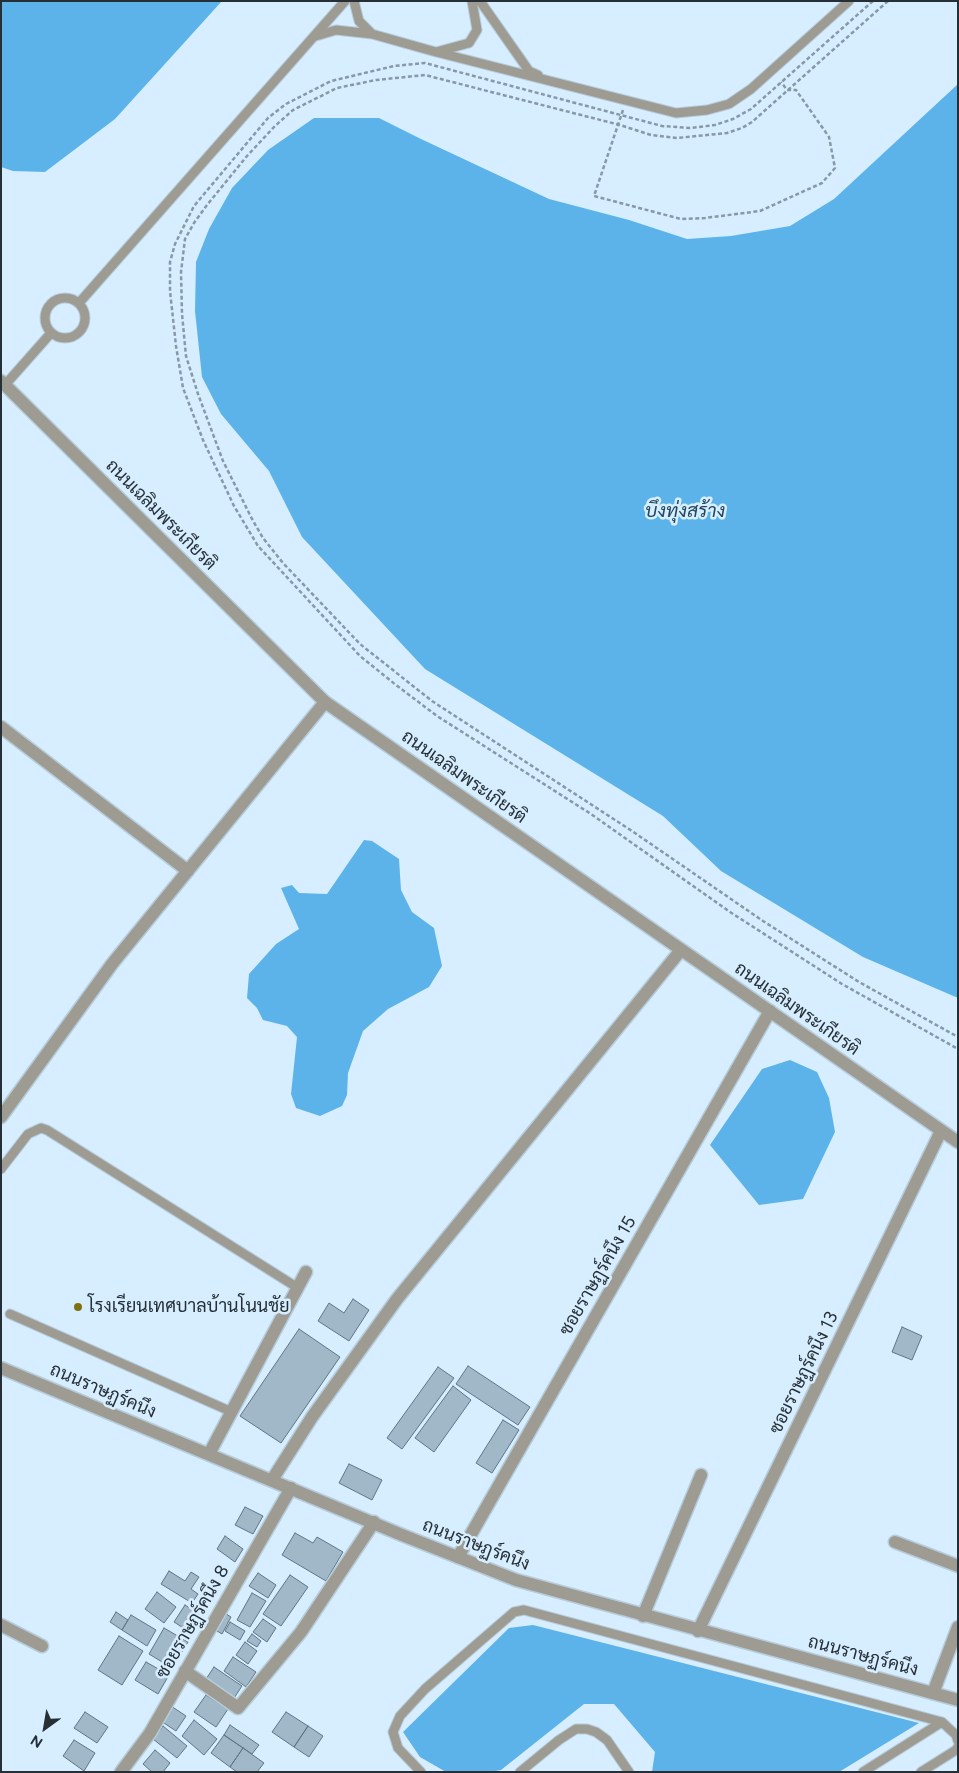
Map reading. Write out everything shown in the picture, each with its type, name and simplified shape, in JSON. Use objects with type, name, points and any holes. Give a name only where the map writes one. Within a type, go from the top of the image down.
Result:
[{"type":"street","name":"ถนนเฉลิมพระเกียรติ","points":[[3,383],[325,702],[958,1142]]},
{"type":"street","points":[[1,1117],[112,964],[325,702]]},
{"type":"street","points":[[1,727],[188,871]]},
{"type":"street","points":[[272,1480],[312,1417],[397,1300],[681,950]]},
{"type":"street","name":"ซอยราษฏร์คนึง 15","points":[[458,1557],[770,1011]]},
{"type":"street","name":"ซอยราษฏร์คนึง 13","points":[[698,1630],[942,1131]]},
{"type":"street","points":[[209,1454],[306,1272]]},
{"type":"street","name":"ถนนราษฏร์คนึง","points":[[1,1368],[516,1580],[958,1700]]},
{"type":"street","points":[[643,1616],[701,1476]]},
{"type":"street","name":"ซอยราษฏร์คนึง 8","points":[[121,1772],[150,1732],[291,1488]]},
{"type":"street","points":[[185,1671],[238,1708],[301,1632],[374,1522]]},
{"type":"street","points":[[894,1542],[958,1566]]},
{"type":"street","points":[[1,1625],[42,1646]]},
{"type":"street","points":[[933,1693],[958,1626]]},
{"type":"lane","points":[[79,303],[345,1]]},
{"type":"lane","points":[[354,1],[359,21],[372,34]]},
{"type":"lane","points":[[436,52],[469,42],[476,30],[472,1]]},
{"type":"lane","points":[[480,1],[529,71],[551,82]]},
{"type":"lane","points":[[314,36],[336,30],[372,34],[676,113],[707,110],[729,104],[751,89],[849,1]]},
{"type":"lane","points":[[58,299],[72,299],[79,303],[85,314],[84,327],[80,332],[75,336],[62,339],[51,333],[44,321],[48,307],[58,299]]},
{"type":"lane","points":[[3,383],[51,333]]},
{"type":"lane","points":[[1,1169],[28,1134],[40,1128],[47,1130],[298,1288]]},
{"type":"lane","points":[[10,1314],[232,1412]]},
{"type":"lane","points":[[421,1772],[398,1748],[392,1732],[400,1716],[425,1689],[514,1612],[524,1610],[942,1722],[956,1735],[957,1747],[921,1772]]},
{"type":"lane","points":[[863,1772],[942,1722]]},
{"type":"lane","points":[[520,1772],[559,1740],[576,1729],[587,1729],[596,1732],[608,1740],[629,1772]]},
{"type":"path","points":[[873,1],[751,109],[733,120],[715,125],[690,128],[662,126],[425,63],[394,66],[331,81],[286,104],[268,118],[194,206],[175,244],[170,262],[170,291],[183,388],[203,440],[234,506],[258,546],[360,656],[437,716],[591,814],[730,912],[842,984],[958,1049]]},
{"type":"path","points":[[888,1],[752,122],[727,133],[677,138],[651,135],[425,75],[376,80],[338,88],[293,110],[247,156],[206,205],[185,239],[181,272],[182,314],[186,356],[198,394],[223,461],[252,519],[263,538],[283,564],[360,644],[432,701],[624,826],[763,921],[859,982],[958,1037]]},
{"type":"path","points":[[626,101],[594,196],[681,219],[705,218],[760,210],[822,183],[835,168],[829,137],[796,90],[787,90]]},
{"type":"water","points":[[1,1],[222,1],[115,119],[45,172],[13,171],[1,167]]},
{"type":"water","name":"บึงทุ่งสร้าง","points":[[958,84],[958,998],[863,957],[721,871],[663,816],[425,669],[302,537],[269,471],[221,414],[202,377],[195,311],[196,262],[209,229],[232,188],[268,150],[314,118],[379,118],[549,199],[629,220],[687,239],[731,236],[790,226],[834,199]]},
{"type":"water","points":[[364,840],[372,841],[399,859],[401,890],[412,912],[434,928],[442,966],[429,987],[388,1009],[363,1031],[348,1073],[347,1095],[342,1106],[320,1116],[296,1108],[291,1094],[297,1037],[287,1026],[263,1020],[257,1008],[247,998],[249,974],[276,944],[299,929],[281,888],[292,885],[299,893],[327,894]]},
{"type":"water","points":[[790,1060],[817,1072],[829,1098],[835,1132],[803,1199],[759,1205],[710,1145],[762,1069]]},
{"type":"water","points":[[533,1625],[919,1723],[839,1772],[652,1772],[655,1752],[614,1704],[584,1704],[501,1770],[490,1772],[446,1772],[420,1757],[403,1732],[509,1628]]},
{"type":"building","points":[[353,1299],[369,1310],[349,1341],[318,1321],[329,1303],[344,1313]]},
{"type":"building","points":[[902,1327],[922,1336],[912,1360],[892,1352]]},
{"type":"building","points":[[299,1329],[340,1357],[281,1443],[240,1416]]},
{"type":"building","points":[[468,1366],[530,1407],[518,1425],[456,1384]]},
{"type":"building","points":[[438,1367],[454,1378],[402,1449],[387,1438]]},
{"type":"building","points":[[453,1386],[471,1400],[434,1452],[415,1438]]},
{"type":"building","points":[[503,1420],[519,1430],[492,1473],[476,1463]]},
{"type":"building","points":[[349,1464],[382,1480],[372,1500],[339,1483]]},
{"type":"building","points":[[245,1507],[263,1516],[253,1534],[235,1525]]},
{"type":"building","points":[[295,1533],[313,1543],[317,1537],[343,1552],[326,1581],[282,1555]]},
{"type":"building","points":[[225,1536],[243,1549],[235,1562],[217,1549]]},
{"type":"building","points":[[169,1571],[185,1581],[191,1572],[199,1577],[191,1589],[198,1594],[192,1603],[161,1584]]},
{"type":"building","points":[[258,1573],[276,1585],[268,1598],[249,1586]]},
{"type":"building","points":[[290,1575],[308,1587],[281,1626],[263,1614]]},
{"type":"building","points":[[157,1592],[176,1607],[164,1623],[145,1609]]},
{"type":"building","points":[[252,1593],[266,1601],[250,1627],[237,1620]]},
{"type":"building","points":[[185,1605],[202,1616],[191,1633],[174,1622]]},
{"type":"building","points":[[116,1612],[128,1620],[122,1630],[110,1622]]},
{"type":"building","points":[[223,1612],[231,1617],[222,1634],[214,1629]]},
{"type":"building","points":[[131,1615],[156,1630],[147,1646],[122,1630]]},
{"type":"building","points":[[263,1619],[276,1628],[267,1642],[253,1632]]},
{"type":"building","points":[[230,1622],[245,1631],[240,1640],[225,1631]]},
{"type":"building","points":[[164,1628],[188,1642],[172,1668],[149,1654]]},
{"type":"building","points":[[252,1634],[261,1641],[257,1647],[247,1641]]},
{"type":"building","points":[[119,1636],[143,1651],[122,1685],[98,1670]]},
{"type":"building","points":[[245,1642],[257,1651],[248,1664],[236,1655]]},
{"type":"building","points":[[233,1657],[256,1672],[246,1687],[224,1671]]},
{"type":"building","points":[[146,1662],[169,1675],[158,1694],[135,1680]]},
{"type":"building","points":[[214,1667],[242,1686],[232,1701],[204,1682]]},
{"type":"building","points":[[206,1695],[228,1709],[216,1727],[194,1712]]},
{"type":"building","points":[[171,1706],[186,1716],[176,1731],[161,1721]]},
{"type":"building","points":[[85,1712],[108,1727],[97,1743],[74,1728]]},
{"type":"building","points":[[286,1712],[308,1726],[294,1747],[272,1732]]},
{"type":"building","points":[[194,1720],[217,1739],[204,1755],[182,1736]]},
{"type":"building","points":[[230,1725],[259,1745],[252,1754],[224,1735]]},
{"type":"building","points":[[163,1726],[187,1746],[177,1758],[153,1739]]},
{"type":"building","points":[[308,1726],[323,1736],[309,1757],[294,1747]]},
{"type":"building","points":[[224,1735],[243,1748],[230,1767],[211,1753]]},
{"type":"building","points":[[74,1740],[95,1753],[84,1771],[63,1756]]},
{"type":"building","points":[[243,1748],[264,1763],[257,1772],[237,1772],[230,1767]]},
{"type":"building","points":[[155,1750],[170,1763],[163,1772],[152,1772],[143,1764]]},
{"type":"place","name":"โรงเรียนเทศบาลบ้านโนนชัย","points":[[78,1307]]}]
